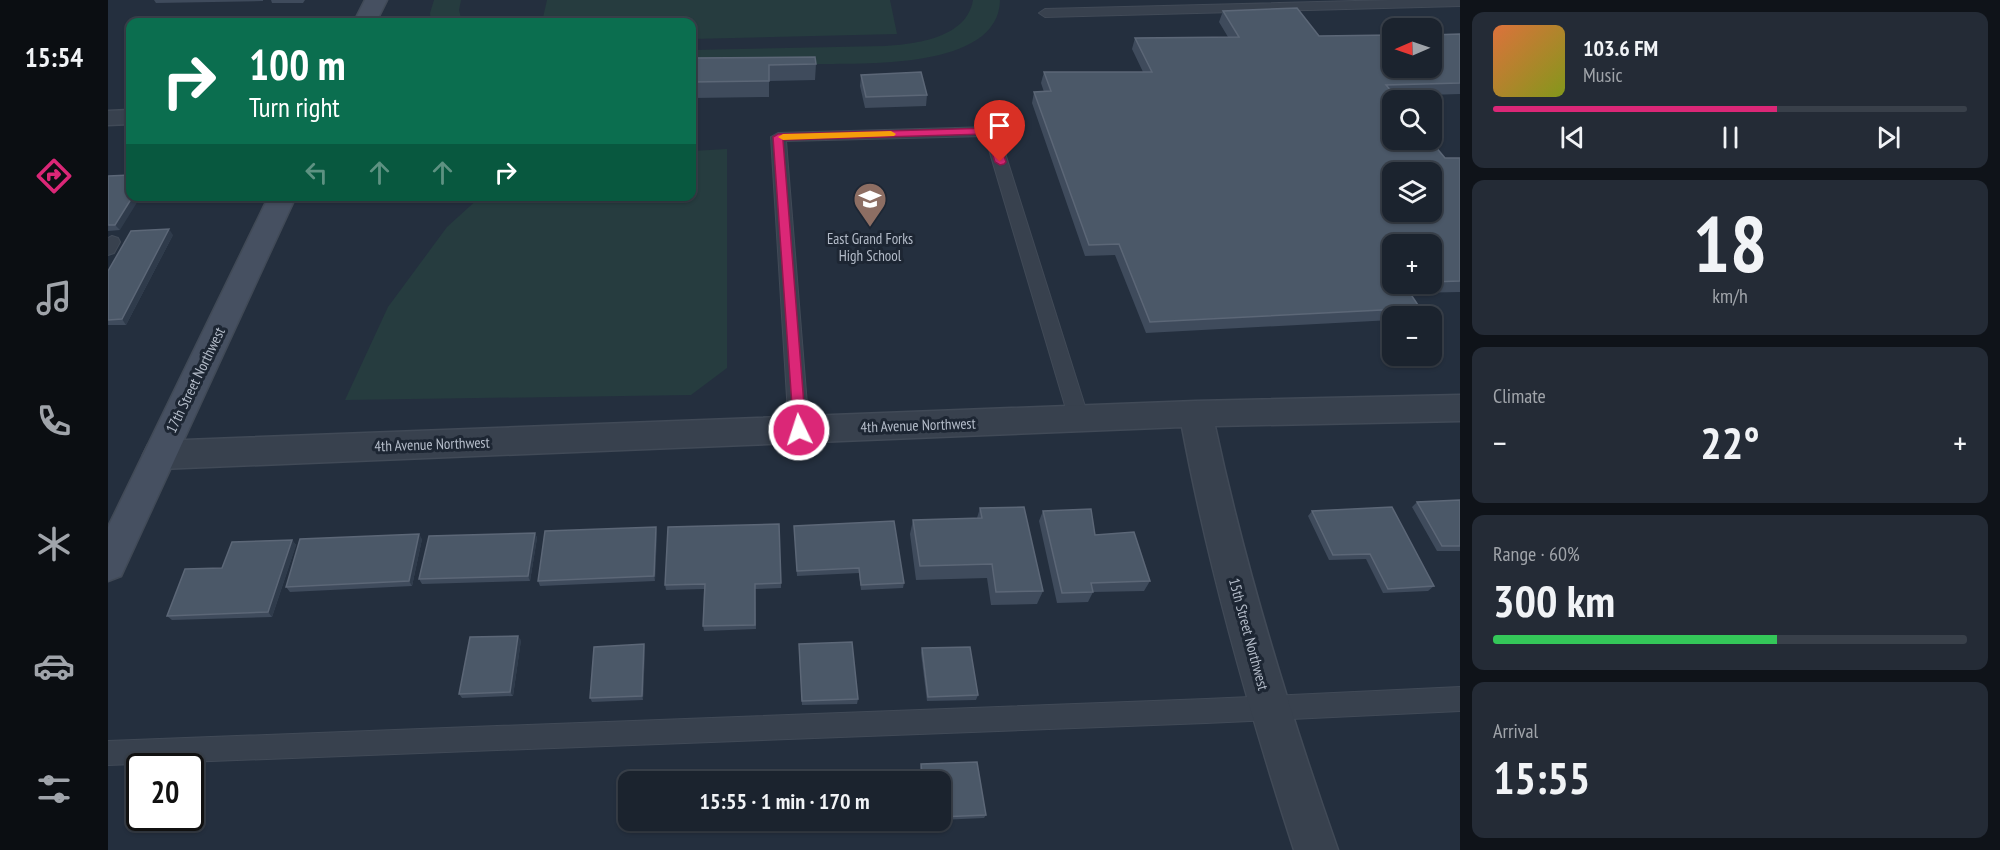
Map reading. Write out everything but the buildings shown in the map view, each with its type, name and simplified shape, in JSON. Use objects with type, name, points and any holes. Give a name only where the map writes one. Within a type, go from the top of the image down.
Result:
[{"type":"street","points":[[367,18],[375,0]]},
{"type":"street","points":[[108,118],[126,117]]},
{"type":"street","name":"17th Street Northwest","points":[[108,565],[281,201]]},
{"type":"street","name":"4th Avenue Northwest","points":[[160,455],[1196,414],[1460,408]]},
{"type":"street","name":"15th Street Northwest","points":[[1196,414],[1227,552],[1269,708],[1316,850]]},
{"type":"lane","points":[[1044,13],[1460,2]]},
{"type":"lane","points":[[799,430],[778,137],[991,131],[1079,419]]},
{"type":"lane","points":[[108,753],[1460,699]]},
{"type":"green space","points":[[434,0],[461,0],[459,10],[461,18],[431,18]]},
{"type":"green space","points":[[547,0],[890,0],[897,34],[696,39],[696,18],[543,18]]},
{"type":"green space","points":[[973,0],[1000,0],[994,23],[977,40],[952,51],[923,58],[861,64],[696,67],[696,50],[885,46],[925,41],[951,31],[969,13]]},
{"type":"green space","points":[[727,149],[727,368],[691,395],[345,400],[388,307],[447,227],[476,201],[696,201],[696,151]]},
{"type":"slow traffic","points":[[783,137],[891,134]]},
{"type":"place","name":"East Grand Forks High School","points":[[870,228]]},
{"type":"route","points":[[799,430],[778,137],[991,131],[1000,162]]}]
